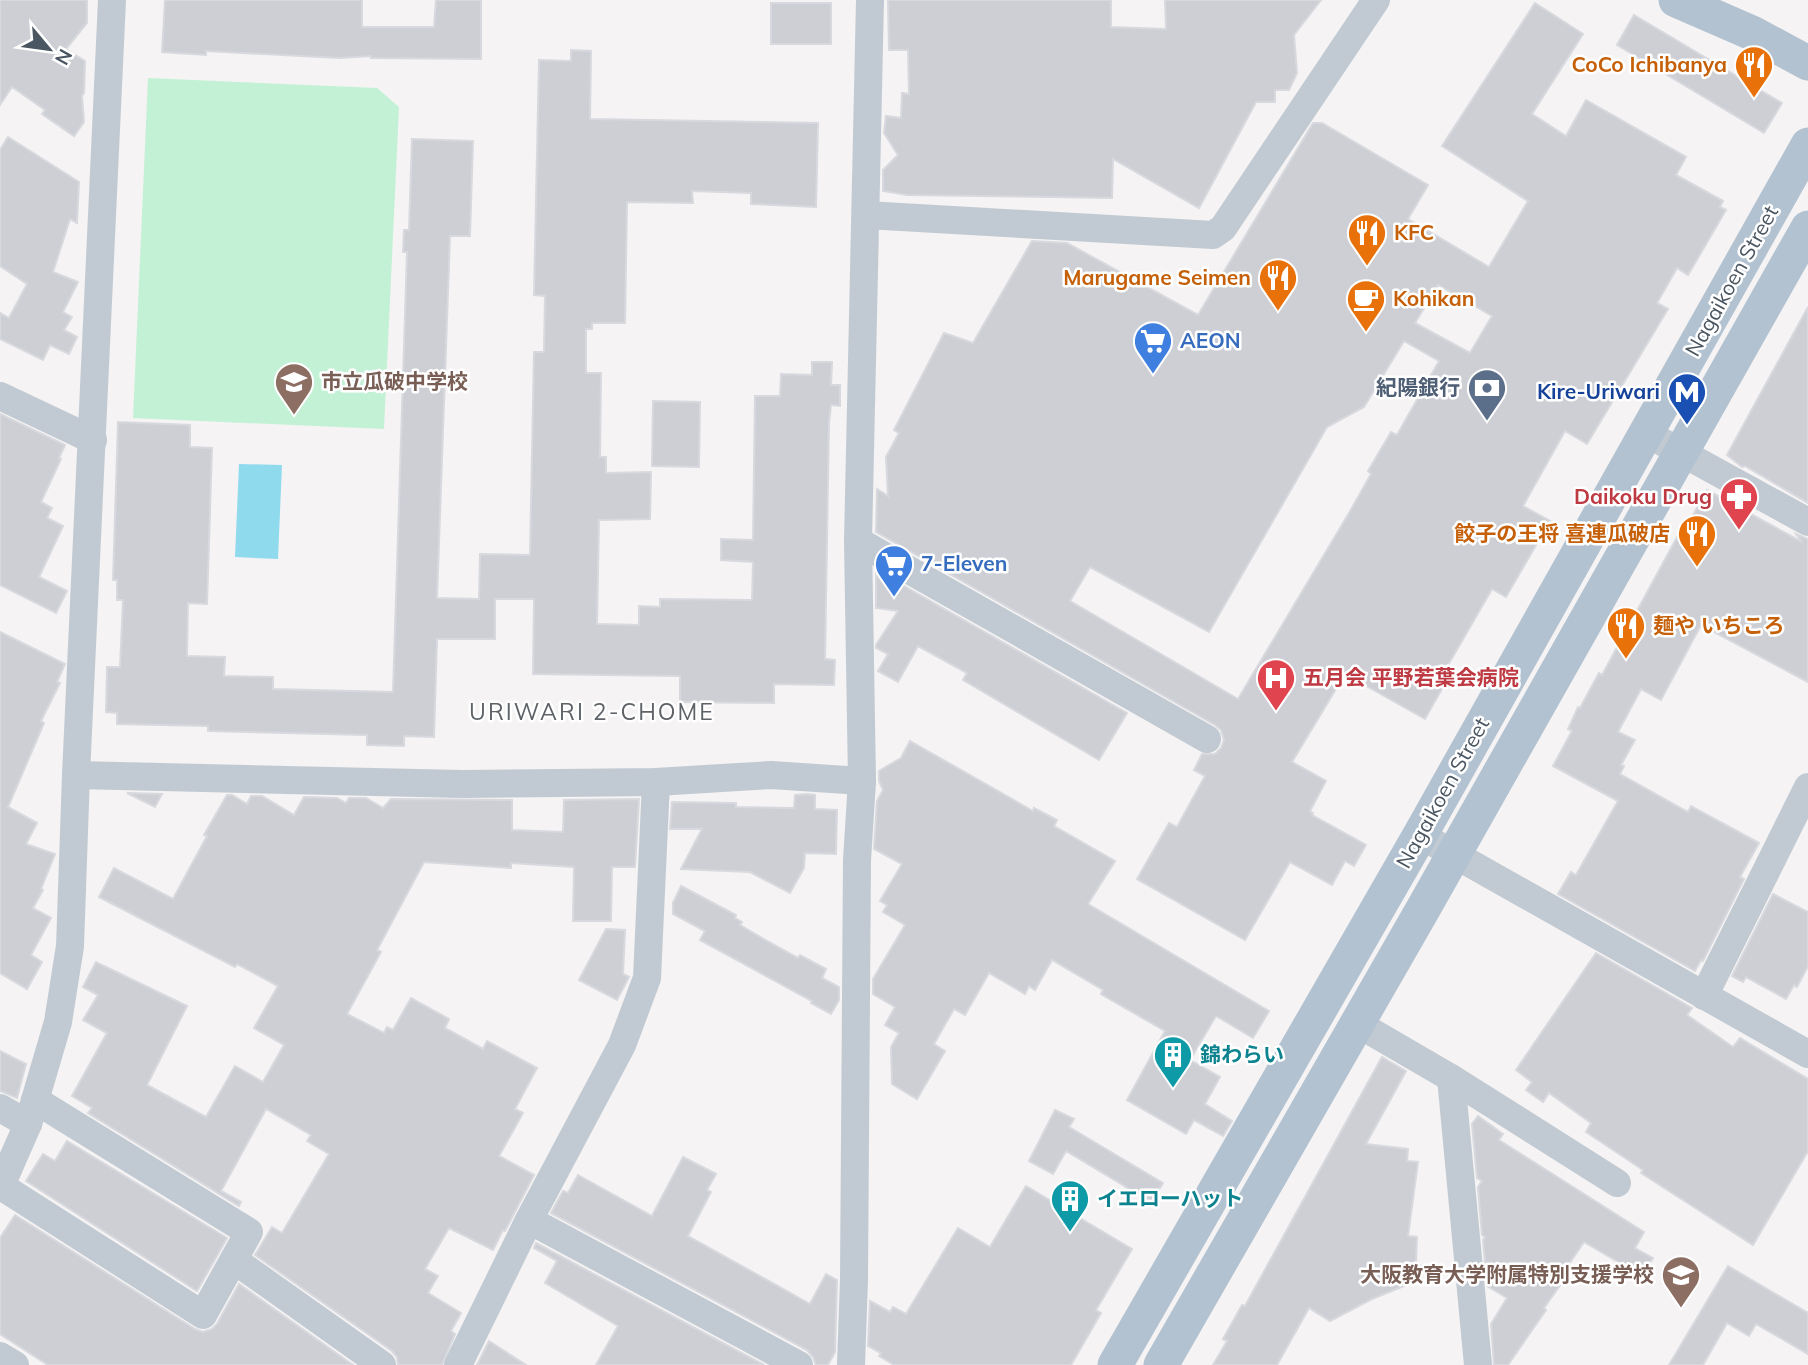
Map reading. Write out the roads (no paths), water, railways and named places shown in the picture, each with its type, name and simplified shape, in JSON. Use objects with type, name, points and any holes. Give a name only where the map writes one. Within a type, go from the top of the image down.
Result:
[{"type":"main road","points":[[1676,0],[1711,9],[1808,63]]},
{"type":"main road","name":"Nagaikoen Street","points":[[1115,1365],[1420,835],[1808,145]]},
{"type":"main road","name":"Nagaikoen Street","points":[[1161,1365],[1358,1024],[1808,228]]},
{"type":"street","points":[[0,1108],[31,1112],[249,1233],[203,1315],[1,1187],[31,1112],[58,1023],[70,946],[112,0]]},
{"type":"street","points":[[851,1365],[857,860],[862,781],[858,541],[870,0]]},
{"type":"street","points":[[866,215],[1213,235],[1223,228],[1376,0]]},
{"type":"street","points":[[0,396],[93,440]]},
{"type":"street","points":[[1646,433],[1808,522]]},
{"type":"street","points":[[858,541],[1207,738]]},
{"type":"street","points":[[76,775],[462,783],[656,782],[771,775],[862,781]]},
{"type":"street","points":[[458,1365],[529,1220],[622,1045],[647,978],[656,782]]},
{"type":"street","points":[[1704,996],[1808,787]]},
{"type":"street","points":[[1420,835],[1808,1054]]},
{"type":"street","points":[[1358,1024],[1451,1078],[1617,1183]]},
{"type":"street","points":[[1451,1078],[1478,1365]]},
{"type":"street","points":[[529,1220],[799,1365]]},
{"type":"street","points":[[234,1260],[382,1365]]},
{"type":"street","points":[[0,1356],[15,1365]]},
{"type":"water","points":[[239,464],[282,465],[278,559],[235,557]]},
{"type":"place","name":"CoCo Ichibanya","points":[[1754,99]]},
{"type":"place","name":"KFC","points":[[1367,267]]},
{"type":"place","name":"Marugame Seimen","points":[[1278,312]]},
{"type":"place","name":"Kohikan","points":[[1366,333]]},
{"type":"place","name":"AEON","points":[[1153,375]]},
{"type":"place","name":"市立瓜破中学校","points":[[294,416]]},
{"type":"place","name":"紀陽銀行","points":[[1487,422]]},
{"type":"place","name":"Kire-Uriwari","points":[[1687,426]]},
{"type":"place","name":"Daikoku Drug","points":[[1739,531]]},
{"type":"place","name":"餃子の王将 喜連瓜破店","points":[[1697,568]]},
{"type":"place","name":"7-Eleven","points":[[894,598]]},
{"type":"place","name":"麺や いちころ","points":[[1626,660]]},
{"type":"place","name":"五月会 平野若葉会病院","points":[[1276,712]]},
{"type":"place","name":"錦わらい","points":[[1173,1089]]},
{"type":"place","name":"イエローハット","points":[[1070,1233]]},
{"type":"place","name":"大阪教育大学附属特別支援学校","points":[[1681,1309]]},
{"type":"district","name":"URIWARI 2-CHOME","points":[[592,712]]}]
